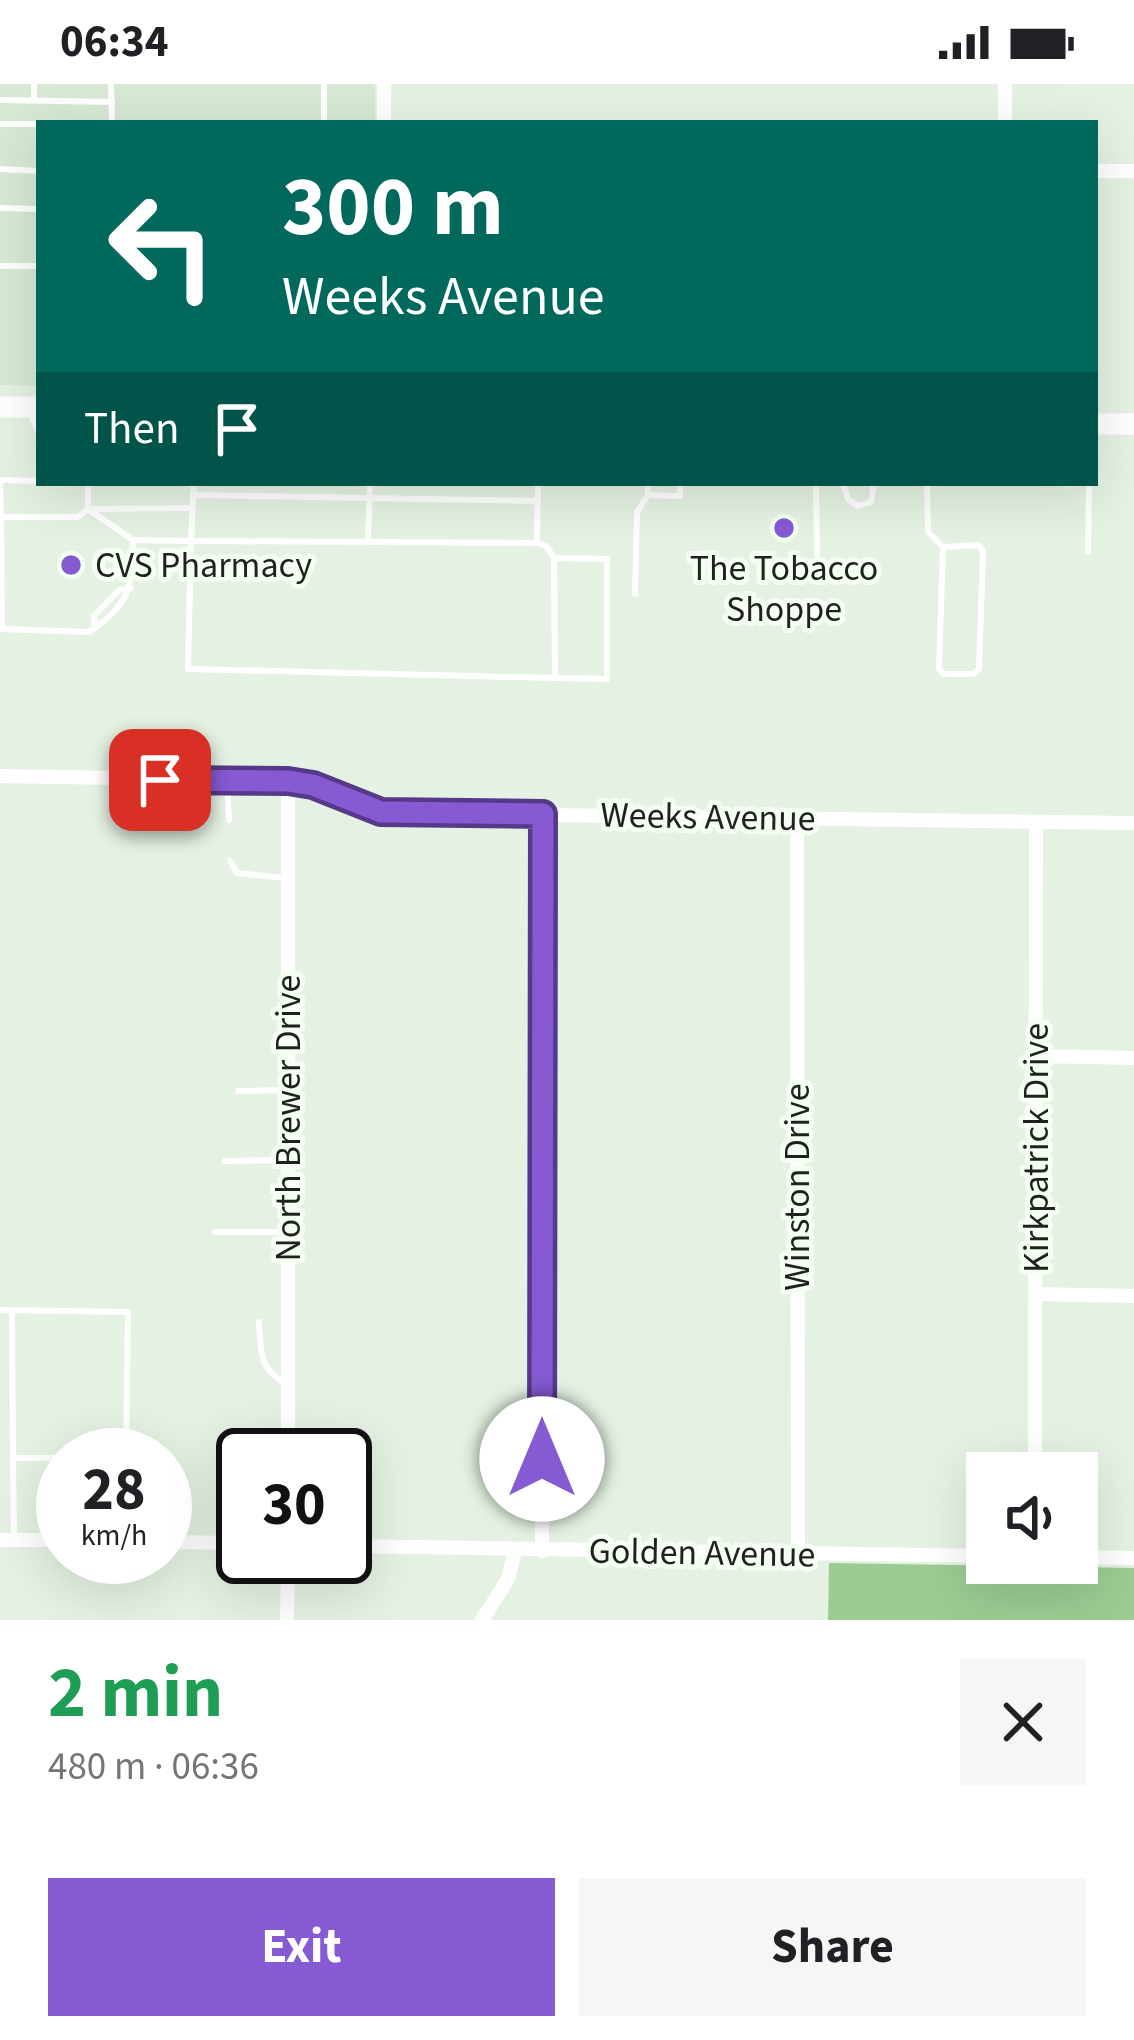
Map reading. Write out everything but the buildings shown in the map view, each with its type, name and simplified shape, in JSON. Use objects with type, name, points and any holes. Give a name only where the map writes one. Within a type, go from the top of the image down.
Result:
[{"type":"main road","points":[[0,406],[33,407]]},
{"type":"main road","points":[[1098,424],[1134,424]]},
{"type":"street","points":[[384,84],[384,120]]},
{"type":"street","points":[[1005,84],[1005,120]]},
{"type":"street","points":[[1098,171],[1134,171]]},
{"type":"street","name":"Weeks Avenue","points":[[0,776],[288,781],[313,785],[381,812],[1134,823]]},
{"type":"street","name":"North Brewer Drive","points":[[288,781],[288,1428]]},
{"type":"street","points":[[542,1551],[543,814]]},
{"type":"street","name":"Winston Drive","points":[[797,819],[798,1554]]},
{"type":"street","name":"Kirkpatrick Drive","points":[[1035,1452],[1036,822]]},
{"type":"street","points":[[1035,1056],[1134,1058]]},
{"type":"street","points":[[1036,1294],[1134,1296]]},
{"type":"street","name":"Golden Avenue","points":[[372,1547],[966,1556]]},
{"type":"street","points":[[484,1620],[508,1579],[515,1551]]},
{"type":"street","points":[[1098,1557],[1134,1558]]},
{"type":"street","points":[[286,1620],[287,1584]]},
{"type":"lane","points":[[34,84],[34,100]]},
{"type":"lane","points":[[111,84],[112,120]]},
{"type":"lane","points":[[324,84],[324,120]]},
{"type":"lane","points":[[0,100],[112,102]]},
{"type":"lane","points":[[0,124],[36,124]]},
{"type":"lane","points":[[0,169],[36,171]]},
{"type":"lane","points":[[0,208],[36,209]]},
{"type":"lane","points":[[0,266],[36,266]]},
{"type":"lane","points":[[36,481],[0,482],[1,629],[89,632],[95,628],[131,588],[133,540]]},
{"type":"lane","points":[[88,486],[88,509]]},
{"type":"lane","points":[[194,486],[188,669],[607,679],[607,559],[554,558]]},
{"type":"lane","points":[[368,539],[370,486]]},
{"type":"lane","points":[[537,543],[538,486]]},
{"type":"lane","points":[[635,594],[637,512],[648,486]]},
{"type":"lane","points":[[648,495],[680,496],[680,486]]},
{"type":"lane","points":[[816,486],[817,554]]},
{"type":"lane","points":[[844,486],[848,499],[858,506],[867,506],[874,498],[874,486]]},
{"type":"lane","points":[[927,486],[928,532],[943,547],[939,669],[943,674],[974,674],[979,669],[982,550],[978,545],[943,547]]},
{"type":"lane","points":[[1088,552],[1090,486]]},
{"type":"lane","points":[[193,495],[538,500]]},
{"type":"lane","points":[[1,517],[78,518],[88,509],[192,508]]},
{"type":"lane","points":[[88,509],[133,540],[368,539],[546,546],[554,558],[555,678]]},
{"type":"lane","points":[[227,781],[229,820]]},
{"type":"lane","points":[[230,861],[237,873],[288,878]]},
{"type":"lane","points":[[238,1090],[288,1090]]},
{"type":"lane","points":[[225,1161],[288,1160]]},
{"type":"lane","points":[[215,1232],[288,1232]]},
{"type":"lane","points":[[0,1310],[128,1312],[126,1428]]},
{"type":"lane","points":[[7,1540],[13,1458],[12,1310]]},
{"type":"lane","points":[[259,1322],[261,1361],[272,1376],[288,1385]]},
{"type":"lane","points":[[13,1458],[36,1458]]},
{"type":"shaded area","points":[[0,84],[375,84],[375,120],[36,120],[36,386],[0,385]]},
{"type":"green space","points":[[829,1563],[966,1565],[966,1584],[1098,1584],[1098,1567],[1134,1568],[1134,1620],[828,1620]]},
{"type":"place","name":"The Tobacco Shoppe","points":[[784,528]]},
{"type":"place","name":"CVS Pharmacy","points":[[71,565]]},
{"type":"route","points":[[160,780],[288,781],[313,785],[381,812],[543,814],[542,1459]]}]
